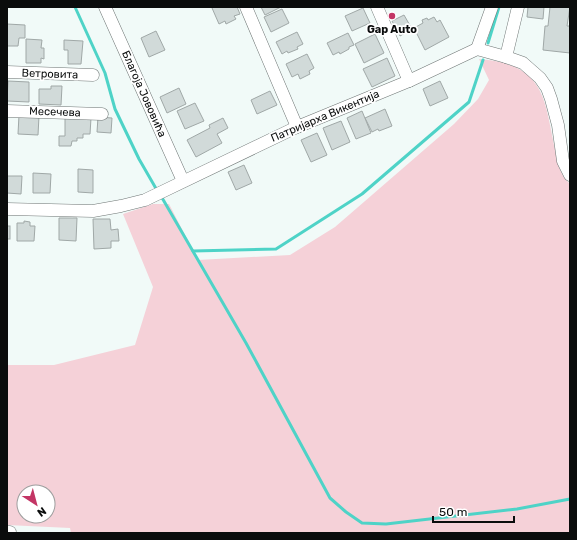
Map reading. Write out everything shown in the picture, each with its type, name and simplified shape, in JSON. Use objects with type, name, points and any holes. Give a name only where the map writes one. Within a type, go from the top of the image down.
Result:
[{"type":"street","name":"Благоја Јововића","points":[[105,7],[183,181]]},
{"type":"street","points":[[246,7],[297,127]]},
{"type":"street","points":[[377,7],[409,81]]},
{"type":"street","points":[[492,7],[477,49],[522,63],[540,78],[547,88],[558,125],[563,161],[570,175]]},
{"type":"street","points":[[506,57],[518,7]]},
{"type":"street","name":"Патријарха Викентија","points":[[7,209],[93,210],[121,206],[145,200],[297,127],[409,81],[477,49]]},
{"type":"street","name":"Ветровита","points":[[7,72],[93,75]]},
{"type":"street","name":"Месечева","points":[[7,111],[102,114]]},
{"type":"shaded area","points":[[479,59],[501,62],[518,68],[530,77],[538,88],[544,102],[559,166],[562,174],[570,184],[570,533],[71,533],[70,528],[7,525],[7,365],[54,365],[135,345],[153,287],[123,214],[153,204],[169,204],[198,260],[290,255],[335,227],[454,124],[478,99],[489,80]]},
{"type":"building","points":[[237,7],[240,14],[234,16],[236,19],[226,24],[225,21],[219,24],[212,8]]},
{"type":"building","points":[[261,7],[281,7],[265,15]]},
{"type":"building","points":[[528,7],[544,7],[543,19],[527,17]]},
{"type":"building","points":[[550,7],[570,7],[567,26],[570,26],[570,53],[543,50],[545,26],[548,26]]},
{"type":"building","points":[[363,8],[370,23],[352,31],[345,16]]},
{"type":"building","points":[[282,9],[289,23],[271,32],[264,17]]},
{"type":"building","points":[[404,15],[412,29],[400,36],[392,21]]},
{"type":"building","points":[[434,17],[437,22],[440,20],[449,37],[425,50],[414,28],[423,23],[422,20],[427,18],[428,20]]},
{"type":"building","points":[[7,24],[25,25],[25,38],[19,38],[18,46],[7,46]]},
{"type":"building","points":[[156,31],[165,50],[149,57],[141,38]]},
{"type":"building","points":[[297,32],[303,44],[297,47],[298,49],[288,53],[287,51],[282,54],[276,42]]},
{"type":"building","points":[[348,33],[354,45],[340,54],[339,52],[333,55],[327,43]]},
{"type":"building","points":[[375,34],[384,53],[364,63],[355,44]]},
{"type":"building","points":[[26,39],[42,40],[41,48],[44,48],[44,59],[41,58],[41,63],[26,63]]},
{"type":"building","points":[[64,40],[83,41],[81,64],[68,64],[68,50],[64,50]]},
{"type":"building","points":[[307,54],[314,68],[309,71],[310,74],[300,79],[298,74],[292,77],[286,64]]},
{"type":"building","points":[[387,58],[395,76],[372,87],[363,69]]},
{"type":"building","points":[[8,81],[29,82],[29,102],[7,101]]},
{"type":"building","points":[[440,81],[448,98],[430,106],[423,89]]},
{"type":"building","points":[[51,86],[62,86],[61,105],[39,104],[39,89],[51,89]]},
{"type":"building","points":[[179,88],[186,104],[167,113],[160,97]]},
{"type":"building","points":[[270,91],[277,105],[257,114],[251,100]]},
{"type":"building","points":[[195,103],[204,121],[185,129],[177,111]]},
{"type":"building","points":[[385,109],[392,126],[372,132],[365,118]]},
{"type":"building","points":[[362,111],[371,133],[356,139],[347,118]]},
{"type":"building","points":[[19,115],[39,116],[38,135],[18,134]]},
{"type":"building","points":[[65,117],[91,118],[90,134],[83,134],[83,138],[77,138],[77,141],[72,141],[71,146],[59,146],[59,136],[65,136]]},
{"type":"building","points":[[98,117],[112,118],[111,133],[97,132]]},
{"type":"building","points":[[223,118],[228,128],[217,134],[222,143],[196,157],[187,140],[210,128],[209,125]]},
{"type":"building","points":[[341,121],[350,142],[332,150],[323,128]]},
{"type":"building","points":[[317,133],[327,155],[311,162],[301,140]]},
{"type":"building","points":[[244,165],[252,183],[236,190],[228,172]]},
{"type":"building","points":[[78,169],[93,170],[93,193],[78,192]]},
{"type":"building","points":[[33,173],[51,174],[50,193],[33,193]]},
{"type":"building","points":[[7,176],[22,176],[21,194],[7,193]]},
{"type":"building","points":[[59,218],[77,218],[76,241],[59,240]]},
{"type":"building","points":[[93,219],[110,219],[111,230],[118,229],[119,241],[111,241],[111,248],[94,249]]},
{"type":"building","points":[[24,221],[30,222],[30,226],[35,226],[34,241],[17,241],[17,223],[24,223]]},
{"type":"building","points":[[7,226],[10,226],[10,239],[7,239]]},
{"type":"waterway","points":[[75,7],[105,73],[115,109],[139,159],[158,192]]},
{"type":"waterway","points":[[488,43],[499,7]]},
{"type":"waterway","points":[[193,251],[276,249],[362,194],[469,102],[483,60]]},
{"type":"waterway","points":[[161,196],[246,343],[330,498],[346,512],[362,523],[386,524],[517,509],[570,499]]},
{"type":"place","name":"Gap Auto","points":[[392,16]]}]
